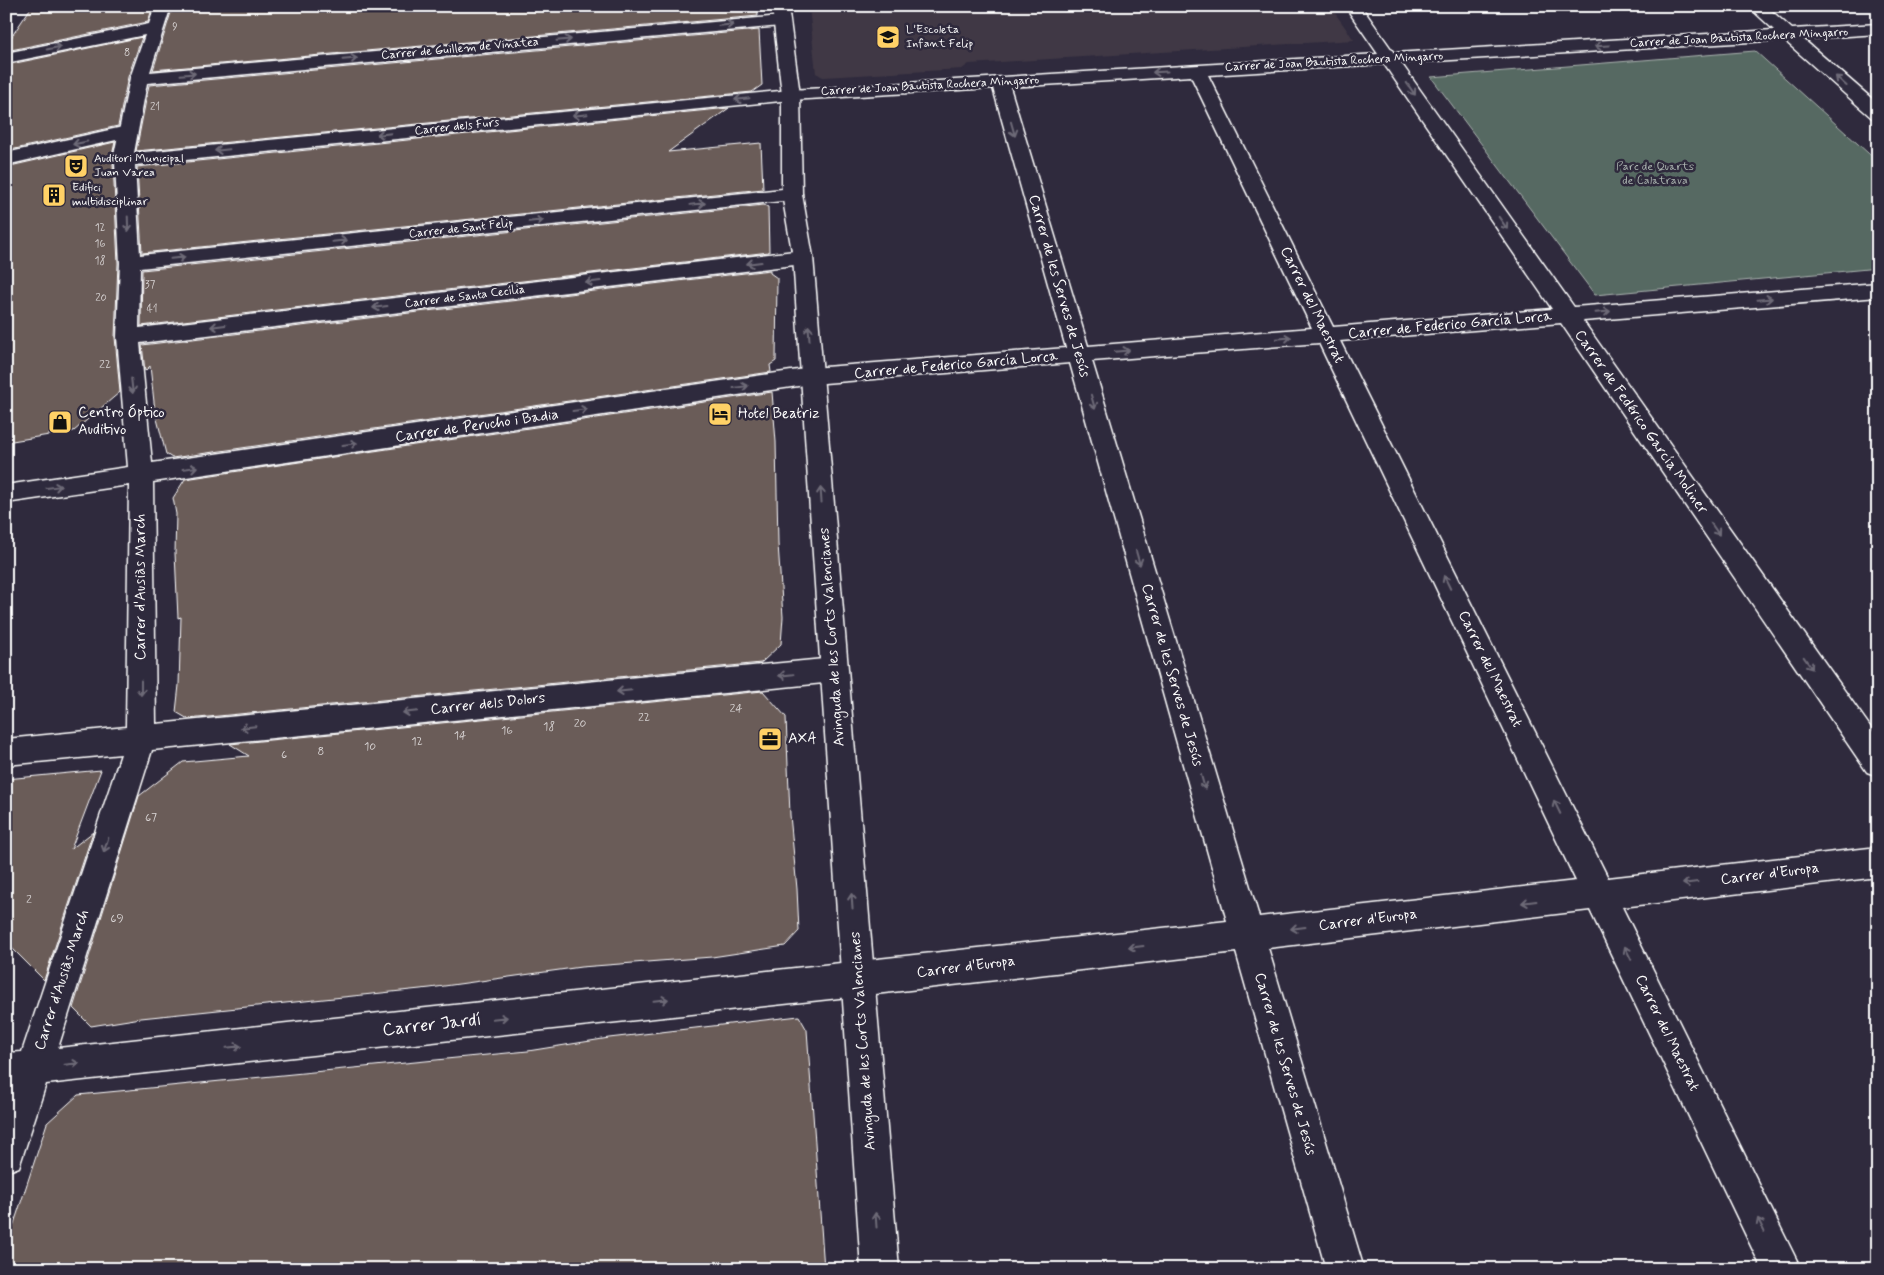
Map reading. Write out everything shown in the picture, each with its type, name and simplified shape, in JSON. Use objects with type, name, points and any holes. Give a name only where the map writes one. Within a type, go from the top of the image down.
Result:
[{"type":"street","name":"Carrer de Fedérico García Moliner","points":[[1353,6],[1878,763]]},
{"type":"street","points":[[1756,6],[1878,114]]},
{"type":"street","points":[[6,58],[161,12]]},
{"type":"street","name":"Carrer d'Ausiàs March","points":[[6,1154],[20,1070],[141,738],[141,475],[128,337],[130,263],[126,164],[123,160],[127,132],[140,78],[161,12]]},
{"type":"street","name":"Carrer de Guillem de Vinatea","points":[[140,78],[781,13]]},
{"type":"street","name":"Avinguda de les Corts Valencianes","points":[[781,13],[791,95],[792,194],[803,257],[880,1269]]},
{"type":"street","name":"Carrer de Joan Bautista Rochera Mingarro","points":[[791,95],[1878,29]]},
{"type":"street","name":"Carrer del Maestrat","points":[[1197,70],[1782,1269]]},
{"type":"street","name":"Carrer de les Serves de Jesús","points":[[1000,82],[1345,1269]]},
{"type":"street","name":"Carrer dels Furs","points":[[123,160],[791,95]]},
{"type":"street","points":[[6,159],[127,132]]},
{"type":"street","name":"Carrer de Sant Felip","points":[[130,263],[792,194]]},
{"type":"street","name":"Carrer de Santa Cecília","points":[[128,337],[803,257]]},
{"type":"street","name":"Carrer de Federico García Lorca","points":[[812,376],[1878,290]]},
{"type":"street","name":"Carrer de Perucho i Badia","points":[[6,494],[812,376]]},
{"type":"street","name":"Carrer dels Dolors","points":[[6,752],[834,670]]},
{"type":"street","name":"Carrer d'Europa","points":[[858,979],[1878,862]]},
{"type":"street","name":"Carrer Jardí","points":[[20,1070],[858,979]]},
{"type":"shaded area","points":[[809,6],[1330,6],[1354,40],[969,64],[962,69],[823,77],[816,73]]},
{"type":"green space","name":"Parc de Quarts de Calatrava","points":[[1755,51],[1878,162],[1878,268],[1595,295],[1431,77]]},
{"type":"building","points":[[32,6],[153,6],[148,22],[6,51],[6,45]]},
{"type":"building","points":[[173,6],[518,6],[518,8],[548,6],[757,6],[758,16],[153,70]]},
{"type":"building","points":[[759,30],[762,85],[752,92],[136,151],[149,85]]},
{"type":"building","points":[[142,37],[128,77],[118,126],[6,151],[6,65]]},
{"type":"building","points":[[729,108],[668,152],[761,143],[763,189],[142,253],[137,167]]},
{"type":"building","points":[[115,142],[111,160],[113,164],[118,263],[115,337],[120,392],[74,431],[6,442],[6,167]]},
{"type":"building","points":[[764,205],[768,207],[769,252],[141,326],[142,270]]},
{"type":"building","points":[[770,270],[770,273],[777,278],[776,361],[770,365],[771,372],[172,458],[166,454],[155,411],[150,366],[145,371],[142,345]]},
{"type":"building","points":[[772,392],[776,442],[778,544],[783,617],[781,644],[761,663],[188,719],[176,712],[179,685],[181,617],[178,618],[175,553],[176,514],[173,498],[185,479]]},
{"type":"building","points":[[763,691],[786,717],[790,815],[799,931],[785,946],[712,957],[581,967],[430,988],[141,1018],[91,1026],[73,1008],[139,796],[183,762],[249,756],[230,744]]},
{"type":"building","points":[[101,770],[71,849],[93,832],[44,980],[6,942],[6,779]]},
{"type":"building","points":[[799,1016],[807,1030],[824,1269],[6,1269],[6,1248],[47,1123],[78,1095],[528,1051],[609,1038]]},
{"type":"place","name":"L'Escoleta Infant Felip","points":[[888,37]]},
{"type":"place","name":"Auditori Municipal Juan Varea","points":[[76,166]]},
{"type":"place","name":"Edifici multidisciplinar","points":[[54,195]]},
{"type":"place","name":"Hotel Beatriz","points":[[720,414]]},
{"type":"place","name":"Centro Óptico Auditivo","points":[[60,422]]},
{"type":"place","name":"AXA","points":[[770,739]]}]
